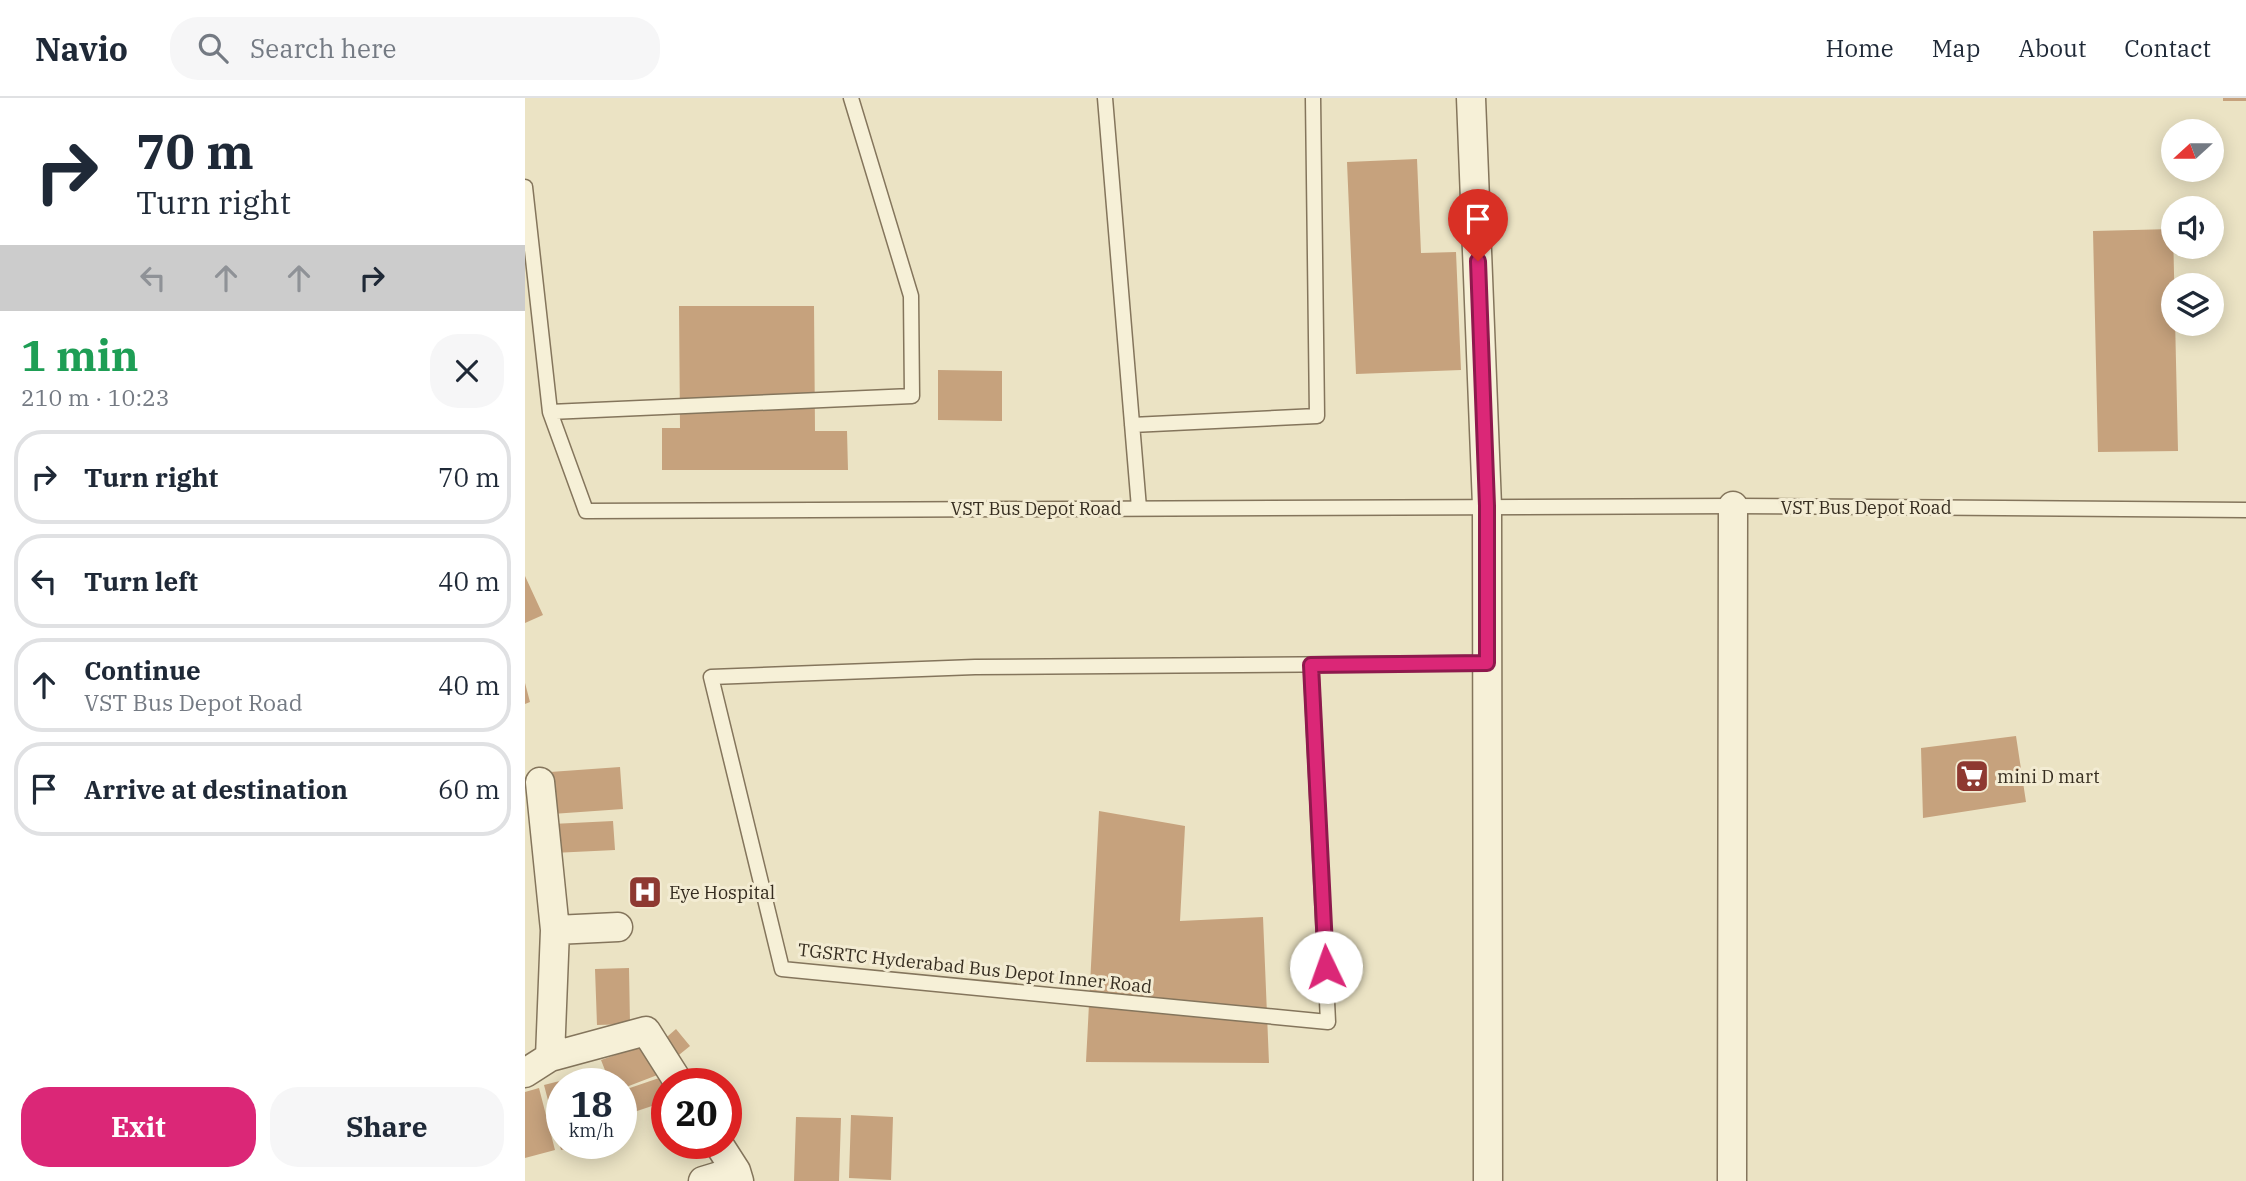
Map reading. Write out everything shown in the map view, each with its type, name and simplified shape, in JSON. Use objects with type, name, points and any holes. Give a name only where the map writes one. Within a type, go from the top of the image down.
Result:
[{"type":"street","points":[[1471,98],[1487,506],[1488,1181]]},
{"type":"street","points":[[1732,1181],[1733,506]]},
{"type":"street","points":[[540,782],[555,929],[550,1056]]},
{"type":"street","points":[[555,929],[618,927]]},
{"type":"street","points":[[525,1073],[550,1056],[646,1031],[669,1068]]},
{"type":"street","points":[[703,1181],[737,1176],[727,1159]]},
{"type":"lane","points":[[525,187],[550,412],[912,396],[911,296],[851,98]]},
{"type":"lane","points":[[1105,98],[1139,508]]},
{"type":"lane","points":[[1132,425],[1317,416],[1313,98]]},
{"type":"lane","name":"VST Bus Depot Road","points":[[550,412],[586,511],[1487,506],[2246,510]]},
{"type":"lane","name":"TGSRTC Hyderabad Bus Depot Inner Road","points":[[1311,665],[1328,1022],[782,969],[711,677],[975,667],[1487,663]]},
{"type":"building","points":[[2223,98],[2246,98],[2246,101],[2223,101]]},
{"type":"building","points":[[1417,159],[1421,253],[1456,252],[1461,370],[1356,374],[1347,162]]},
{"type":"building","points":[[2161,229],[2161,259],[2174,259],[2174,273],[2161,273],[2161,336],[2175,336],[2178,451],[2098,452],[2093,231]]},
{"type":"building","points":[[679,306],[814,306],[815,431],[847,431],[848,470],[662,470],[662,428],[680,428]]},
{"type":"building","points":[[938,370],[1002,371],[1002,421],[938,420]]},
{"type":"building","points":[[525,576],[543,615],[525,623]]},
{"type":"building","points":[[525,683],[530,702],[525,704]]},
{"type":"building","name":"mini D mart","points":[[2016,736],[2026,802],[1923,818],[1921,748]]},
{"type":"building","points":[[620,767],[623,809],[552,814],[550,772]]},
{"type":"building","points":[[1099,811],[1185,826],[1180,921],[1263,917],[1269,1063],[1086,1062]]},
{"type":"building","points":[[613,821],[615,850],[553,853],[552,824]]},
{"type":"building","points":[[629,968],[630,1024],[597,1025],[595,969]]},
{"type":"building","points":[[676,1029],[690,1046],[674,1059],[660,1043]]},
{"type":"building","points":[[649,1043],[658,1068],[651,1068],[651,1077],[637,1083],[637,1068],[604,1068],[601,1060]]},
{"type":"building","points":[[651,1081],[651,1106],[637,1111],[637,1086]]},
{"type":"building","points":[[539,1088],[546,1115],[546,1152],[525,1158],[525,1092]]},
{"type":"building","points":[[851,1115],[893,1117],[891,1180],[849,1178]]},
{"type":"building","points":[[796,1117],[841,1118],[839,1181],[794,1181]]},
{"type":"place","name":"mini D mart","points":[[1972,776]]},
{"type":"place","name":"Eye Hospital","points":[[645,892]]},
{"type":"route","points":[[1326,967],[1311,665],[1487,663],[1487,506],[1478,261]]}]
